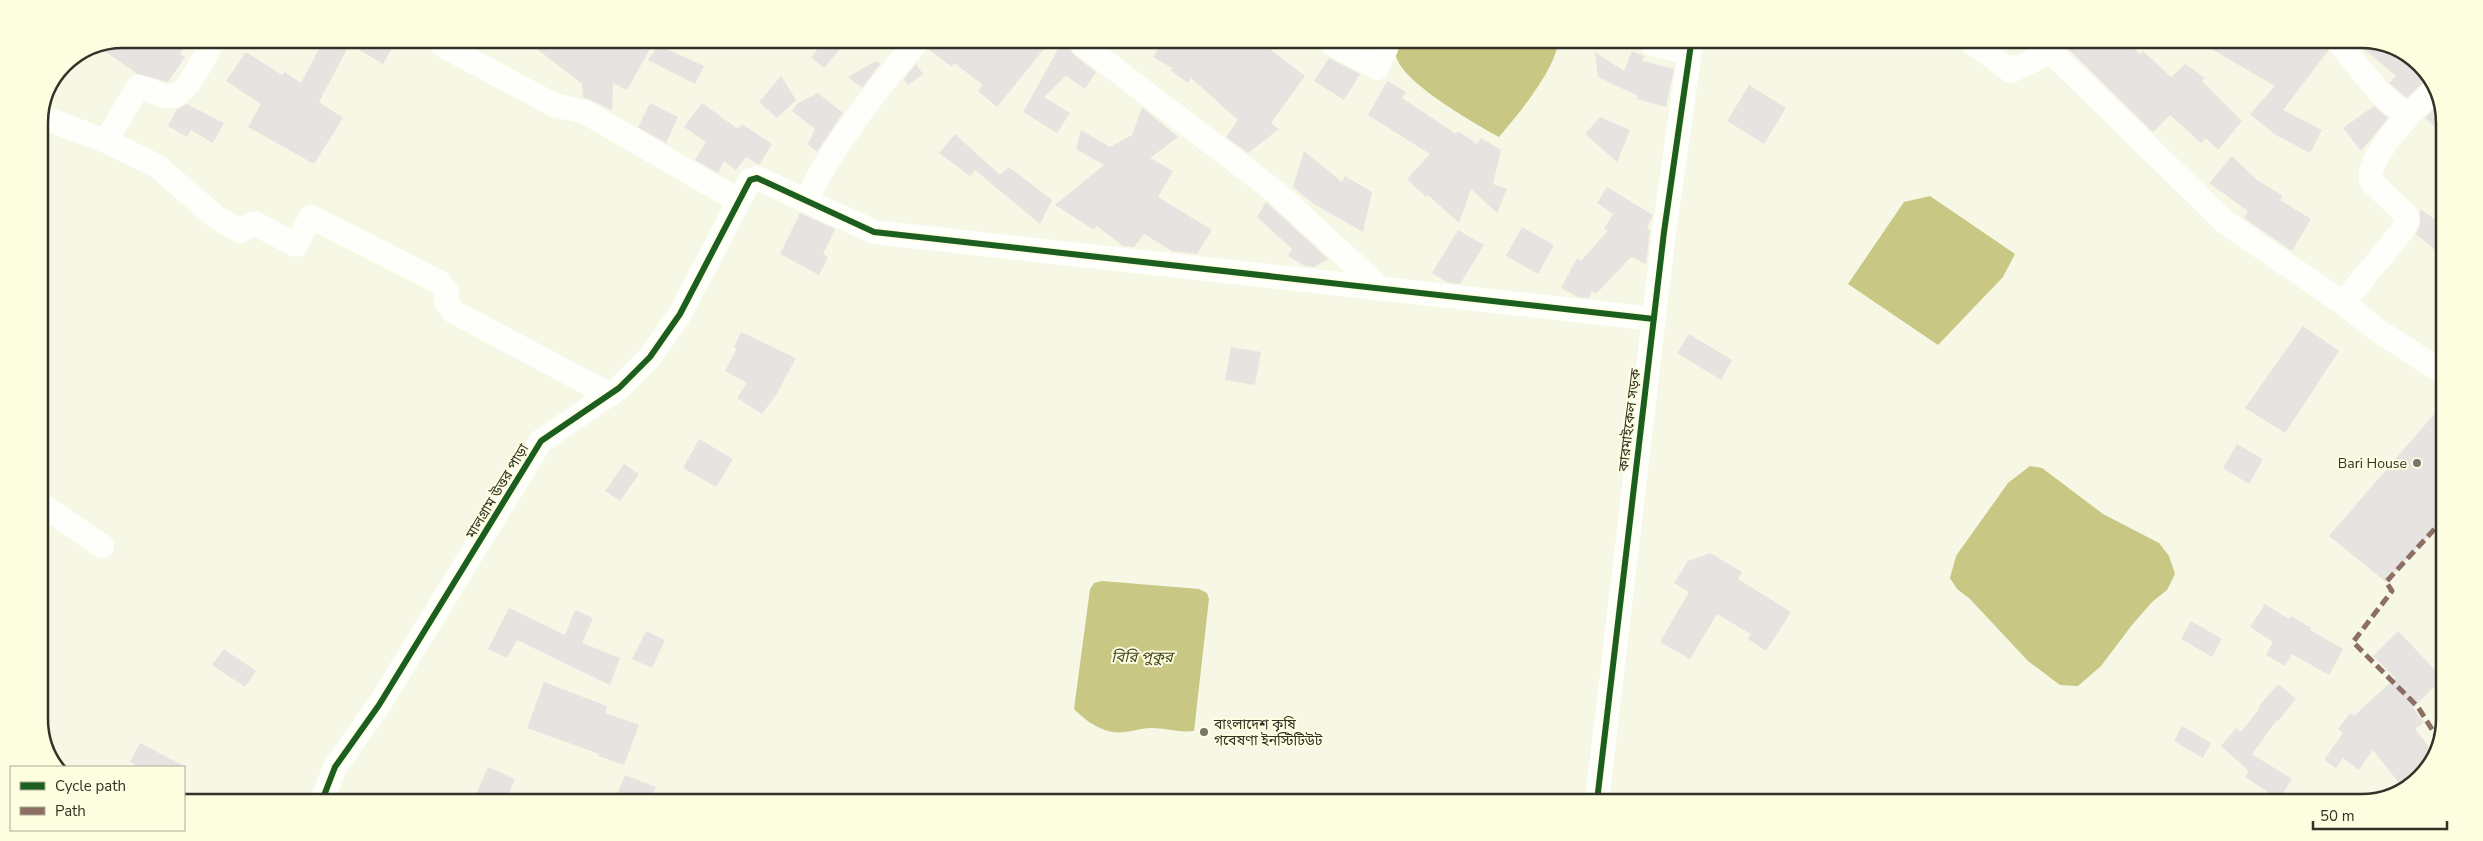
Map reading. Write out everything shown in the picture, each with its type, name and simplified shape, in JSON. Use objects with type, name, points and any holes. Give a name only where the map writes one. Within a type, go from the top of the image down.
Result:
[{"type":"street","points":[[106,141],[138,87],[148,88],[165,96],[179,93],[190,81],[210,48]]},
{"type":"street","points":[[448,48],[554,105],[585,112],[739,201]]},
{"type":"street","points":[[806,200],[823,167],[888,75],[912,48]]},
{"type":"street","points":[[1087,48],[1278,193],[1381,289]]},
{"type":"street","points":[[1339,48],[1376,68],[1386,48]]},
{"type":"street","name":"কারমাইকেল সড়ক","points":[[1598,794],[1654,319],[1691,48]]},
{"type":"street","points":[[1980,48],[2011,72],[2051,52],[2226,223],[2343,303],[2380,332],[2435,363]]},
{"type":"street","points":[[2343,48],[2380,93],[2407,116]]},
{"type":"street","points":[[2343,303],[2403,230],[2407,221],[2406,214],[2372,181],[2370,174],[2373,164],[2407,116],[2430,94]]},
{"type":"street","points":[[48,119],[106,141],[157,166],[217,218],[240,231],[249,224],[254,223],[296,245],[311,217],[439,282],[447,292],[446,302],[454,312],[610,395]]},
{"type":"street","name":"মালগ্রাম উত্তর পাড়া","points":[[325,794],[335,767],[390,689],[542,441],[610,395],[650,357],[680,314],[750,180],[757,178],[874,232],[1654,319]]},
{"type":"street","points":[[48,509],[102,546]]},
{"type":"water","points":[[1396,48],[1557,48],[1555,56],[1542,80],[1499,137],[1442,103],[1427,91],[1403,69],[1396,54]]},
{"type":"water","points":[[1930,196],[2015,254],[2003,277],[1938,345],[1848,284],[1904,202]]},
{"type":"water","points":[[2030,466],[2042,468],[2103,514],[2159,543],[2169,556],[2175,574],[2167,590],[2152,602],[2132,625],[2101,666],[2078,686],[2060,685],[2028,661],[1969,598],[1957,589],[1950,578],[1956,556],[2008,483]]},
{"type":"water","name":"বিরি পুকুর","points":[[1102,581],[1199,589],[1207,593],[1209,599],[1194,731],[1145,728],[1125,732],[1110,731],[1091,723],[1074,709],[1090,589],[1094,583]]},
{"type":"building","points":[[122,48],[183,48],[180,54],[185,57],[168,82],[138,74],[103,50]]},
{"type":"building","points":[[319,48],[347,48],[319,102],[343,118],[314,164],[248,127],[261,104],[226,81],[246,52],[282,75],[285,72],[301,83]]},
{"type":"building","points":[[356,48],[392,48],[383,64]]},
{"type":"building","points":[[536,48],[650,48],[627,90],[613,83],[612,110],[583,97],[582,84]]},
{"type":"building","points":[[656,48],[665,48],[704,66],[695,84],[648,60]]},
{"type":"building","points":[[819,48],[841,48],[824,68],[811,57]]},
{"type":"building","points":[[1045,48],[997,107],[978,91],[983,85],[954,63],[952,67],[928,49]]},
{"type":"building","points":[[1059,48],[1070,48],[1074,55],[1096,72],[1085,89],[1066,76],[1044,97],[1070,113],[1057,133],[1023,112]]},
{"type":"building","points":[[1159,48],[1272,48],[1271,50],[1305,76],[1271,123],[1279,129],[1248,153],[1226,137],[1238,120],[1191,78],[1188,83],[1170,70],[1172,68],[1153,57]]},
{"type":"building","points":[[2067,48],[2134,48],[2139,54],[2143,51],[2171,77],[2185,64],[2205,78],[2202,81],[2242,121],[2218,150],[2206,138],[2201,143],[2170,115],[2153,132]]},
{"type":"building","points":[[2210,48],[2327,48],[2328,51],[2283,110],[2322,130],[2310,153],[2274,134],[2250,114],[2275,86]]},
{"type":"building","points":[[2363,48],[2380,50],[2402,60],[2417,73],[2424,82],[2407,98],[2389,83],[2396,76]]},
{"type":"building","points":[[1632,51],[1644,56],[1642,61],[1674,69],[1666,107],[1637,99],[1638,96],[1598,77],[1595,52],[1624,71]]},
{"type":"building","points":[[1329,58],[1360,74],[1344,100],[1314,81]]},
{"type":"building","points":[[876,61],[880,64],[862,88],[848,77]]},
{"type":"building","points":[[916,64],[923,74],[908,85],[904,79]]},
{"type":"building","points":[[781,76],[796,100],[777,118],[759,102]]},
{"type":"building","points":[[1387,81],[1406,92],[1402,98],[1456,134],[1458,131],[1477,144],[1481,138],[1501,150],[1493,184],[1507,189],[1497,213],[1471,189],[1459,223],[1407,179],[1430,154],[1368,115]]},
{"type":"building","points":[[1749,85],[1786,108],[1764,144],[1727,121]]},
{"type":"building","points":[[818,93],[843,113],[817,152],[808,144],[815,129],[792,111],[797,104]]},
{"type":"building","points":[[650,103],[678,117],[666,143],[638,127]]},
{"type":"building","points":[[702,103],[738,129],[742,124],[772,144],[759,165],[746,157],[736,170],[724,161],[718,173],[695,160],[706,142],[684,127]]},
{"type":"building","points":[[187,104],[224,123],[213,143],[191,130],[187,137],[168,126],[177,109]]},
{"type":"building","points":[[2374,106],[2388,118],[2361,151],[2343,128]]},
{"type":"building","points":[[1142,107],[1178,137],[1150,158],[1173,171],[1158,197],[1212,230],[1197,254],[1172,251],[1144,234],[1134,247],[1123,246],[1097,226],[1094,230],[1055,205],[1104,165],[1076,149],[1081,130],[1110,147],[1132,135]]},
{"type":"building","points":[[2434,109],[2435,127],[2425,118]]},
{"type":"building","points":[[1600,117],[1630,130],[1617,162],[1585,134]]},
{"type":"building","points":[[955,134],[1000,175],[1009,167],[1052,200],[1040,224],[975,170],[970,176],[939,153]]},
{"type":"building","points":[[1304,151],[1342,182],[1345,176],[1372,192],[1363,232],[1314,204],[1293,187]]},
{"type":"building","points":[[2232,156],[2257,180],[2283,196],[2280,200],[2311,219],[2292,251],[2244,218],[2248,211],[2209,183]]},
{"type":"building","points":[[1607,187],[1653,215],[1647,228],[1650,230],[1646,264],[1631,257],[1596,294],[1592,291],[1589,298],[1578,297],[1561,288],[1577,258],[1581,261],[1608,231],[1604,229],[1613,214],[1597,203]]},
{"type":"building","points":[[1266,202],[1328,259],[1314,267],[1305,266],[1288,256],[1292,249],[1257,217]]},
{"type":"building","points":[[2420,209],[2435,220],[2435,250],[2416,234],[2420,226]]},
{"type":"building","points":[[800,213],[835,229],[823,254],[828,257],[819,275],[780,254]]},
{"type":"building","points":[[1522,227],[1554,245],[1538,274],[1506,256]]},
{"type":"building","points":[[1458,230],[1484,245],[1460,284],[1447,282],[1432,273]]},
{"type":"building","points":[[2303,326],[2339,351],[2285,433],[2245,408]]},
{"type":"building","points":[[741,332],[796,358],[776,395],[762,414],[737,398],[747,383],[725,371],[737,348],[734,347]]},
{"type":"building","points":[[1689,334],[1732,360],[1721,380],[1677,353]]},
{"type":"building","points":[[1231,347],[1261,352],[1255,385],[1225,380]]},
{"type":"building","name":"Bari House","points":[[2435,413],[2436,528],[2386,582],[2329,536]]},
{"type":"building","points":[[699,439],[733,459],[716,487],[683,468]]},
{"type":"building","points":[[2237,444],[2263,459],[2249,484],[2223,468]]},
{"type":"building","points":[[624,464],[639,474],[620,501],[605,491]]},
{"type":"building","points":[[1710,553],[1742,572],[1738,579],[1791,612],[1766,651],[1748,639],[1751,634],[1717,614],[1690,659],[1660,642],[1689,592],[1674,583],[1688,561]]},
{"type":"building","points":[[2265,604],[2289,619],[2291,616],[2311,628],[2310,630],[2343,649],[2329,675],[2292,654],[2285,666],[2266,655],[2273,642],[2250,627]]},
{"type":"building","points":[[509,608],[565,635],[575,610],[593,618],[582,643],[620,658],[610,685],[517,640],[507,658],[488,649]]},
{"type":"building","points":[[2191,621],[2222,639],[2212,657],[2181,639]]},
{"type":"building","points":[[646,631],[665,640],[652,668],[632,659]]},
{"type":"building","points":[[2398,631],[2436,671],[2436,685],[2413,708],[2424,722],[2415,729],[2430,748],[2417,768],[2399,783],[2373,750],[2359,770],[2343,758],[2336,768],[2324,760],[2343,733],[2338,729],[2350,713],[2354,716],[2395,678],[2373,656]]},
{"type":"building","points":[[224,649],[256,671],[245,687],[212,665]]},
{"type":"building","points":[[544,682],[607,706],[605,713],[639,725],[624,765],[527,728]]},
{"type":"building","points":[[2278,684],[2296,699],[2277,720],[2252,754],[2292,779],[2282,794],[2271,794],[2245,777],[2249,771],[2221,746],[2236,728],[2241,732],[2260,708],[2259,706]]},
{"type":"building","points":[[2182,726],[2211,743],[2203,758],[2174,741]]},
{"type":"building","points":[[140,743],[184,766],[137,766],[130,762]]},
{"type":"building","points":[[488,767],[515,779],[509,794],[476,794]]},
{"type":"building","points":[[625,775],[656,787],[653,794],[617,794]]},
{"type":"marked path","points":[[2434,733],[2418,707],[2353,642],[2392,591],[2386,582],[2436,528]]},
{"type":"cycle path","points":[[1598,794],[1664,232],[1690,48]]},
{"type":"cycle path","points":[[325,794],[335,767],[379,705],[541,441],[619,388],[650,357],[680,314],[750,180],[757,178],[874,232],[1654,319]]},
{"type":"place","name":"Bari House","points":[[2417,463]]},
{"type":"place","name":"বাংলাদেশ কৃষি গবেষণা ইনস্টিটিউট","points":[[1204,732]]}]
